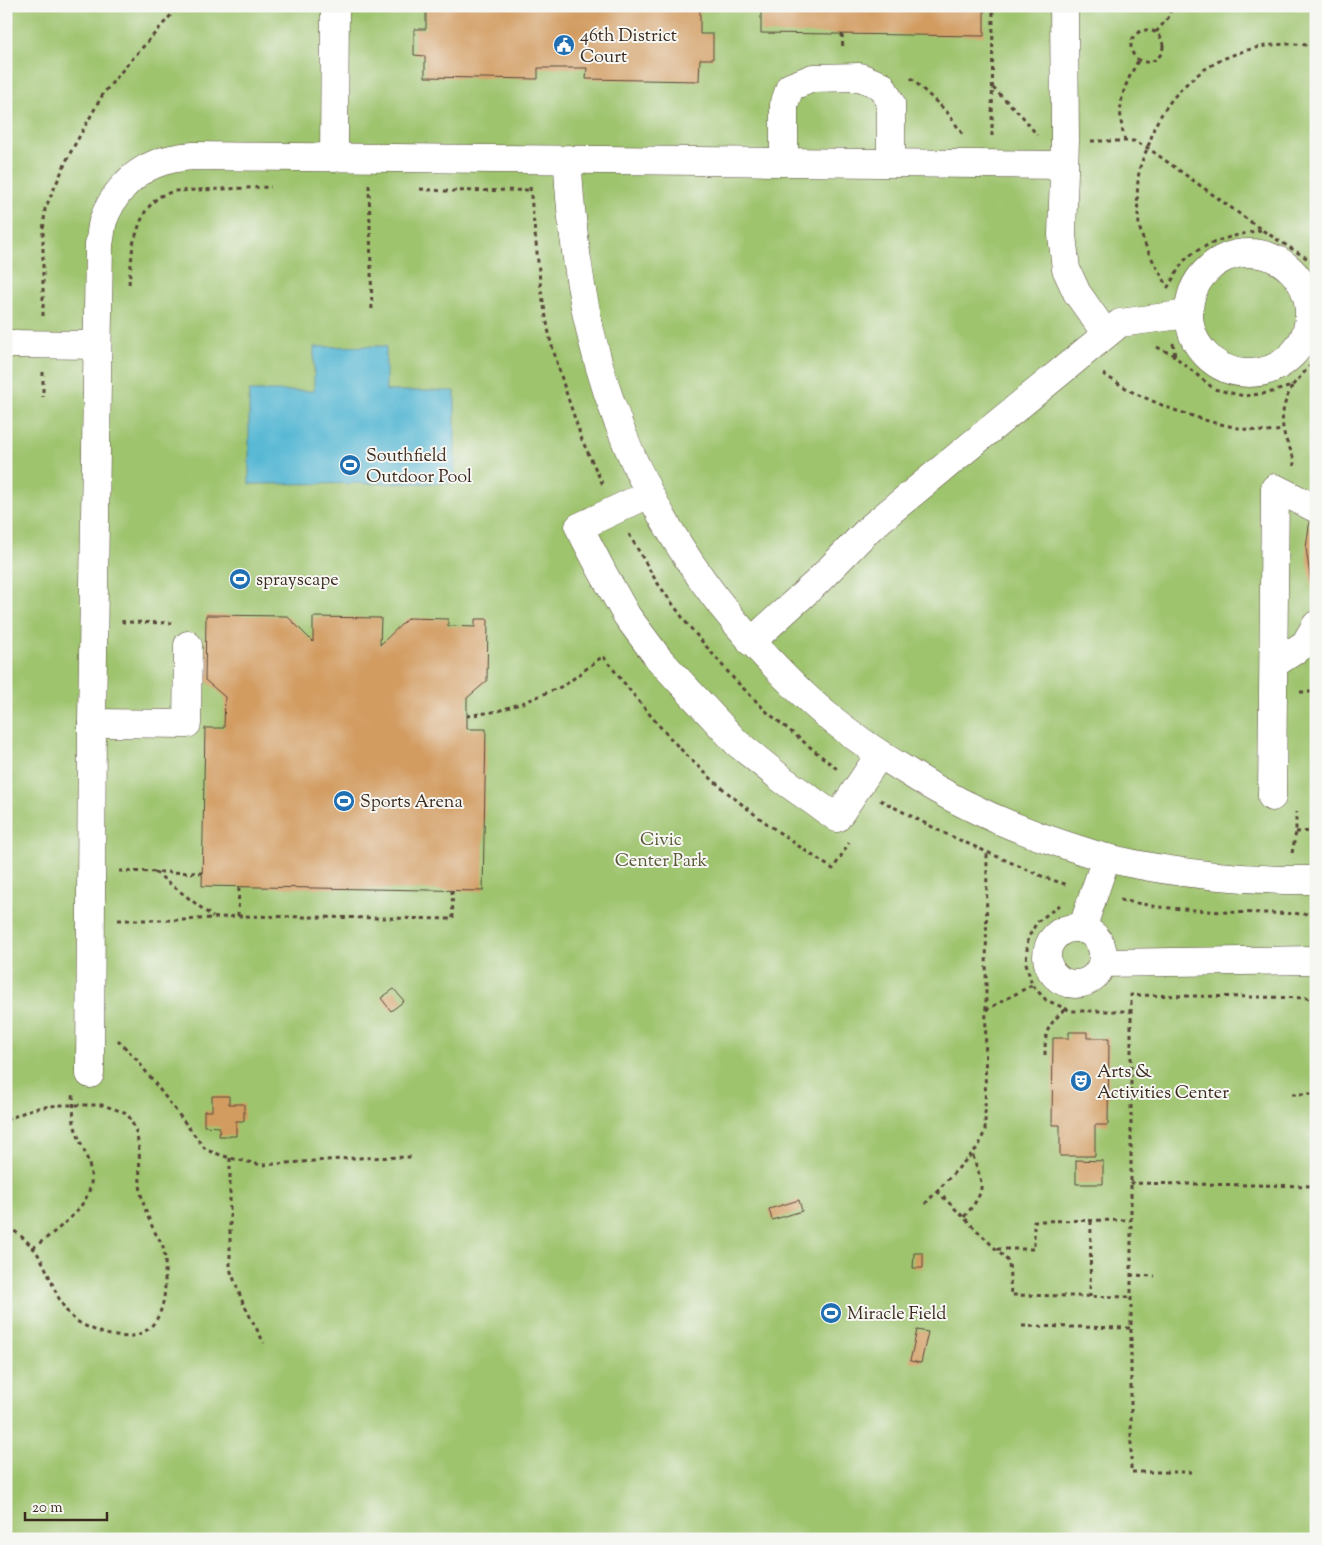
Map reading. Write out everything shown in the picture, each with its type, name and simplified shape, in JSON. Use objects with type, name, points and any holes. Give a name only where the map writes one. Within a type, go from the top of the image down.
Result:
[{"type":"street","points":[[334,158],[335,6]]},
{"type":"street","points":[[1064,6],[1062,235],[1066,269],[1077,293],[1106,334]]},
{"type":"street","points":[[784,161],[784,105],[790,87],[813,78],[860,78],[882,86],[891,103],[891,162]]},
{"type":"street","points":[[90,1074],[92,723],[100,244],[103,222],[112,202],[135,175],[154,164],[174,158],[193,156],[334,158],[367,176],[528,159],[1063,165]]},
{"type":"street","points":[[568,159],[572,220],[582,295],[589,328],[618,425],[649,494],[683,553],[703,582],[751,642],[796,688],[853,736],[925,784],[974,810],[1055,842],[1106,858],[1149,866],[1236,877],[1316,880]]},
{"type":"street","points":[[1256,253],[1276,259],[1293,272],[1304,289],[1309,310],[1307,328],[1300,346],[1287,360],[1271,370],[1252,374],[1233,372],[1216,364],[1202,352],[1192,335],[1188,314],[1190,296],[1200,277],[1215,263],[1235,254],[1256,253]]},
{"type":"street","points":[[751,642],[816,583],[870,528],[1120,323],[1188,314]]},
{"type":"street","points":[[6,344],[97,345]]},
{"type":"street","points":[[1272,797],[1275,488],[1315,508]]},
{"type":"street","points":[[649,494],[579,527],[627,616],[659,659],[737,743],[783,780],[837,818],[880,754]]},
{"type":"street","points":[[1274,664],[1305,644],[1316,625]]},
{"type":"street","points":[[92,723],[187,724],[185,634]]},
{"type":"street","points":[[1082,929],[1083,889],[1106,858]]},
{"type":"street","points":[[1072,928],[1082,929],[1090,932],[1101,946],[1103,954],[1102,963],[1092,978],[1074,984],[1065,982],[1051,970],[1047,962],[1047,952],[1055,936],[1063,930],[1072,928]]},
{"type":"street","points":[[1102,963],[1316,960]]},
{"type":"path","points":[[43,397],[43,234],[45,209],[69,155],[103,94],[180,6]]},
{"type":"path","points":[[992,139],[993,6]]},
{"type":"path","points":[[1156,32],[1168,18],[1172,6]]},
{"type":"path","points":[[1143,30],[1156,32],[1164,42],[1162,55],[1151,63],[1138,61],[1130,51],[1132,37],[1143,30]]},
{"type":"path","points":[[1262,230],[1210,244],[1187,258],[1168,286],[1150,254],[1139,226],[1137,194],[1140,165],[1154,129],[1164,111],[1180,90],[1201,71],[1230,56],[1260,46],[1290,44],[1316,46]]},
{"type":"path","points":[[1125,141],[1121,126],[1120,100],[1127,81],[1138,61]]},
{"type":"path","points":[[993,88],[1022,116],[1040,140]]},
{"type":"path","points":[[528,159],[527,176],[531,190],[540,290],[550,339],[582,440],[616,510],[656,581],[688,625],[734,679],[768,712],[858,786],[946,834],[1046,878],[1158,907],[1221,912],[1316,914]]},
{"type":"path","points":[[367,176],[374,185]]},
{"type":"path","points":[[367,176],[372,312]]},
{"type":"path","points":[[128,292],[133,244],[146,210],[158,197],[174,191],[280,187]]},
{"type":"path","points":[[416,188],[444,191],[531,190]]},
{"type":"path","points":[[1151,344],[1173,355],[1214,389],[1244,396],[1268,393],[1292,386],[1316,359]]},
{"type":"path","points":[[1098,371],[1134,393],[1195,417],[1242,429],[1267,432],[1283,430]]},
{"type":"path","points":[[122,613],[123,622],[185,634]]},
{"type":"path","points":[[467,716],[498,711],[557,689],[603,656],[634,696],[702,770],[749,810],[794,844],[833,869],[852,837]]},
{"type":"path","points":[[1294,692],[1316,692]]},
{"type":"path","points":[[1296,832],[1316,831]]},
{"type":"path","points":[[925,1204],[979,1146],[985,1130],[987,852]]},
{"type":"path","points":[[91,871],[202,872]]},
{"type":"path","points":[[154,871],[213,917]]},
{"type":"path","points":[[238,916],[239,887]]},
{"type":"path","points":[[1083,889],[1037,922],[1028,938],[1026,963],[1032,985],[1046,1000],[1071,1011],[1130,1011]]},
{"type":"path","points":[[90,921],[185,920],[238,916],[453,919],[452,890]]},
{"type":"path","points":[[986,1010],[1032,985]]},
{"type":"path","points":[[1130,1183],[1315,1186],[1315,998],[1130,996],[1130,1011],[1130,1092],[1130,1183],[1130,1328],[1131,1472],[1192,1472]]},
{"type":"path","points":[[1045,1055],[1045,1037],[1051,1023],[1066,1008]]},
{"type":"path","points":[[90,1030],[114,1035],[137,1060],[206,1150],[230,1158],[262,1165],[354,1158],[414,1157]]},
{"type":"path","points":[[33,1248],[55,1231],[89,1195],[92,1176],[74,1122],[73,1074],[90,1074]]},
{"type":"path","points":[[1130,1092],[1156,1092]]},
{"type":"path","points":[[1292,1094],[1315,1094]]},
{"type":"path","points":[[6,1120],[32,1109],[58,1105],[102,1105],[127,1113],[135,1128],[139,1151],[139,1185],[144,1206],[155,1232],[164,1246],[166,1293],[162,1310],[152,1327],[138,1335],[124,1336],[100,1332],[78,1322],[64,1306],[40,1256],[26,1240],[6,1225]]},
{"type":"path","points":[[964,1217],[978,1200],[982,1186],[972,1153]]},
{"type":"path","points":[[230,1158],[230,1269],[243,1304],[264,1343]]},
{"type":"path","points":[[937,1191],[1008,1262],[1011,1295],[1130,1297]]},
{"type":"path","points":[[1090,1297],[1091,1220]]},
{"type":"path","points":[[996,1249],[1034,1249],[1034,1221],[1130,1220]]},
{"type":"path","points":[[1130,1275],[1155,1276]]},
{"type":"path","points":[[1022,1326],[1130,1328]]},
{"type":"green space","name":"Civic Center Park","points":[[6,6],[1316,6],[1316,1539],[6,1539]]},
{"type":"water","points":[[386,346],[386,391],[455,391],[455,483],[249,484],[249,391],[314,391],[314,347]]},
{"type":"building","name":"46th District Court","points":[[426,6],[700,6],[700,34],[713,34],[713,59],[700,59],[699,81],[586,79],[587,68],[538,68],[538,79],[425,77],[425,56],[414,55],[414,29],[426,29]]},
{"type":"building","points":[[761,6],[984,6],[984,36],[761,33]]},
{"type":"building","points":[[1316,506],[1316,596],[1312,589],[1306,548],[1309,526]]},
{"type":"building","name":"Sports Arena","points":[[206,615],[287,616],[313,642],[313,617],[381,618],[380,645],[408,618],[448,619],[448,626],[475,627],[475,619],[488,619],[487,681],[467,698],[467,729],[486,729],[483,891],[202,886],[205,728],[224,728],[225,697],[205,680]]},
{"type":"building","points":[[394,989],[404,1001],[391,1011],[381,998]]},
{"type":"building","name":"Arts & Activities Center","points":[[1069,1032],[1087,1032],[1087,1038],[1109,1038],[1108,1125],[1095,1125],[1095,1156],[1060,1156],[1060,1125],[1052,1125],[1053,1038],[1069,1038]]},
{"type":"building","points":[[212,1096],[229,1096],[229,1104],[244,1104],[244,1121],[236,1121],[236,1136],[219,1136],[220,1127],[204,1126],[204,1111],[212,1111]]},
{"type":"building","points":[[1076,1160],[1103,1161],[1103,1184],[1076,1184]]},
{"type":"building","points":[[799,1200],[802,1211],[772,1220],[769,1209]]},
{"type":"building","points":[[914,1253],[923,1253],[923,1268],[913,1268]]},
{"type":"building","points":[[917,1330],[928,1332],[921,1363],[910,1361]]},
{"type":"place","name":"46th District Court","points":[[564,45]]},
{"type":"place","name":"Southfield Outdoor Pool","points":[[350,465]]},
{"type":"place","name":"sprayscape","points":[[240,579]]},
{"type":"place","name":"Sports Arena","points":[[344,801]]},
{"type":"place","name":"Arts & Activities Center","points":[[1081,1081]]},
{"type":"place","name":"Miracle Field","points":[[831,1313]]}]
